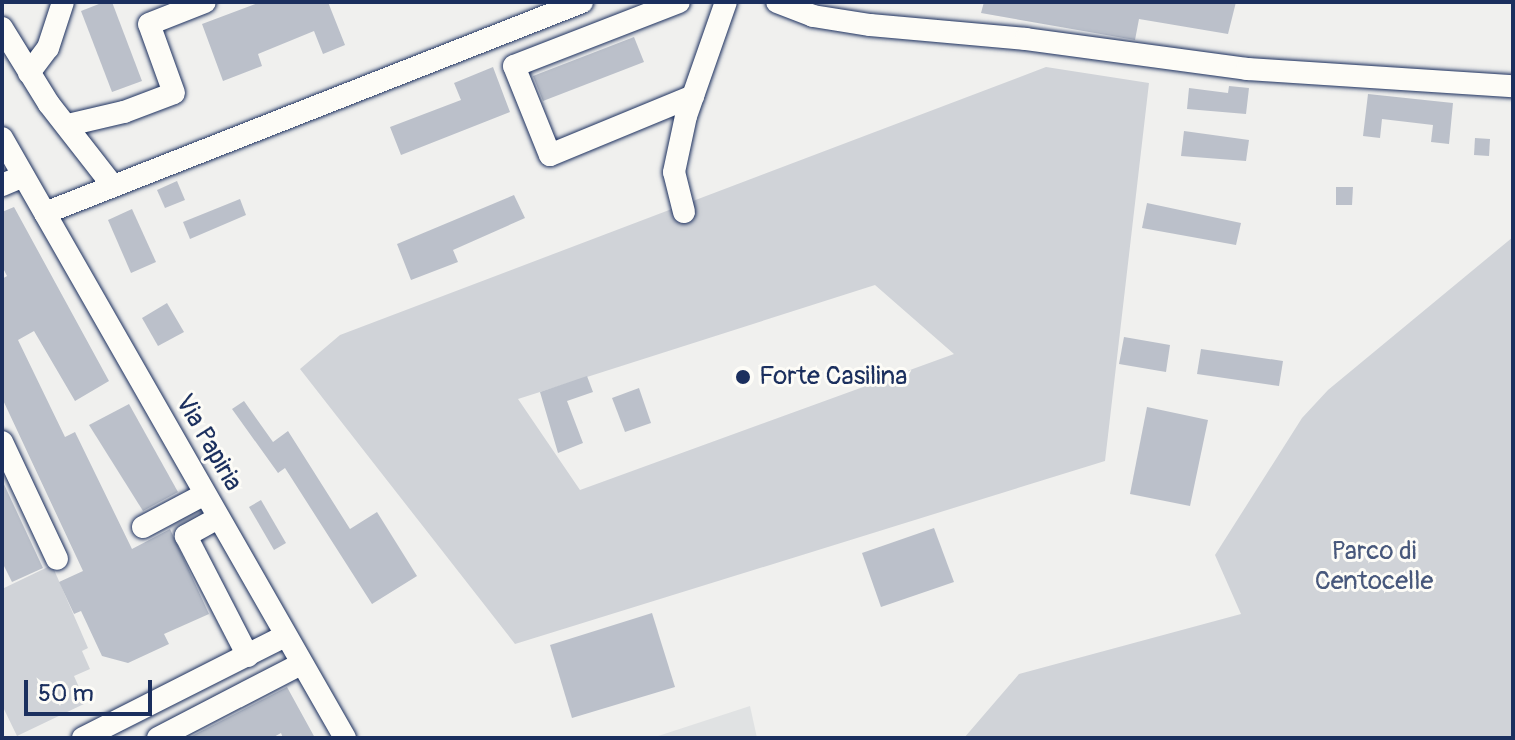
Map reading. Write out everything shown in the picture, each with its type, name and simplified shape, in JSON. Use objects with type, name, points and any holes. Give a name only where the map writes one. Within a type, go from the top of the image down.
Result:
[{"type":"street","points":[[29,73],[48,48],[63,2]]},
{"type":"street","points":[[68,125],[124,112],[174,93],[149,24],[205,2]]},
{"type":"street","points":[[45,213],[582,2]]},
{"type":"street","points":[[679,2],[514,66],[550,155],[693,96]]},
{"type":"street","points":[[684,212],[674,172],[693,96],[726,2]]},
{"type":"street","points":[[777,2],[813,16],[870,25],[1026,39],[1247,69],[1513,86]]},
{"type":"street","points":[[2,28],[29,73],[113,186]]},
{"type":"street","name":"Via Papiria","points":[[2,138],[345,738]]},
{"type":"street","points":[[2,185],[23,176]]},
{"type":"street","points":[[2,442],[57,559]]},
{"type":"street","points":[[143,527],[205,494]]},
{"type":"street","points":[[218,518],[186,536],[246,657],[263,670],[260,686]]},
{"type":"street","points":[[83,738],[285,636]]},
{"type":"street","points":[[158,738],[301,664]]},
{"type":"shaded area","points":[[750,706],[757,738],[652,738]]},
{"type":"green space","points":[[1046,67],[1149,83],[1105,461],[515,644],[300,369],[340,335]],"holes":[[[875,285],[954,354],[580,490],[518,399]]]},
{"type":"green space","name":"Parco di Centocelle","points":[[1513,237],[1513,738],[964,738],[1019,674],[1241,614],[1215,555],[1302,418],[1328,390]]},
{"type":"green space","points":[[52,565],[88,648],[82,651],[90,669],[74,676],[86,703],[17,736],[2,705],[2,589]]},
{"type":"building","points":[[112,2],[142,81],[112,92],[81,11]]},
{"type":"building","points":[[261,2],[328,2],[345,45],[323,54],[314,31],[258,54],[262,66],[223,81],[202,24]]},
{"type":"building","points":[[984,2],[1236,2],[1228,34],[1139,19],[1135,40],[981,13]]},
{"type":"building","points":[[634,37],[644,62],[543,101],[533,76]]},
{"type":"building","points":[[493,67],[510,112],[401,155],[390,127],[461,100],[454,83]]},
{"type":"building","points":[[1229,86],[1249,88],[1246,114],[1187,109],[1189,88],[1228,93]]},
{"type":"building","points":[[1368,94],[1453,103],[1449,144],[1431,142],[1433,125],[1382,119],[1380,138],[1363,136]]},
{"type":"building","points":[[1184,131],[1249,140],[1246,161],[1181,156]]},
{"type":"building","points":[[1475,138],[1490,139],[1489,156],[1474,155]]},
{"type":"building","points":[[177,181],[185,200],[165,208],[157,190]]},
{"type":"building","points":[[1336,187],[1353,187],[1352,205],[1336,205]]},
{"type":"building","points":[[514,195],[525,218],[453,250],[458,262],[411,280],[397,244]]},
{"type":"building","points":[[240,199],[246,215],[190,239],[183,222]]},
{"type":"building","points":[[1147,203],[1241,223],[1236,245],[1142,228]]},
{"type":"building","points":[[14,207],[109,381],[75,401],[34,331],[18,340],[65,437],[75,432],[132,549],[170,529],[209,614],[164,634],[169,644],[128,663],[102,656],[81,611],[74,614],[59,582],[83,571],[2,398],[2,279],[7,276],[2,266],[2,212]]},
{"type":"building","points":[[132,209],[156,262],[131,273],[108,220]]},
{"type":"building","points":[[167,303],[184,332],[158,346],[142,318]]},
{"type":"building","points":[[1124,337],[1170,345],[1166,372],[1119,364]]},
{"type":"building","points":[[1201,349],[1283,361],[1279,386],[1197,374]]},
{"type":"building","points":[[587,376],[593,392],[567,401],[583,443],[558,453],[540,392]]},
{"type":"building","points":[[639,388],[651,423],[625,432],[612,398]]},
{"type":"building","points":[[244,401],[273,442],[288,431],[350,529],[377,512],[417,576],[372,604],[285,468],[278,473],[232,409]]},
{"type":"building","points":[[129,404],[178,492],[143,511],[89,425]]},
{"type":"building","points":[[1147,407],[1208,420],[1190,506],[1130,494]]},
{"type":"building","points":[[2,480],[43,568],[12,582],[2,562]]},
{"type":"building","points":[[261,500],[286,543],[274,550],[249,507]]},
{"type":"building","points":[[934,528],[954,582],[881,607],[862,553]]},
{"type":"building","points":[[652,613],[675,687],[572,718],[550,645]]},
{"type":"building","points":[[287,687],[315,738],[283,738],[281,733],[272,738],[188,738]]},
{"type":"place","name":"Forte Casilina","points":[[743,377]]}]
